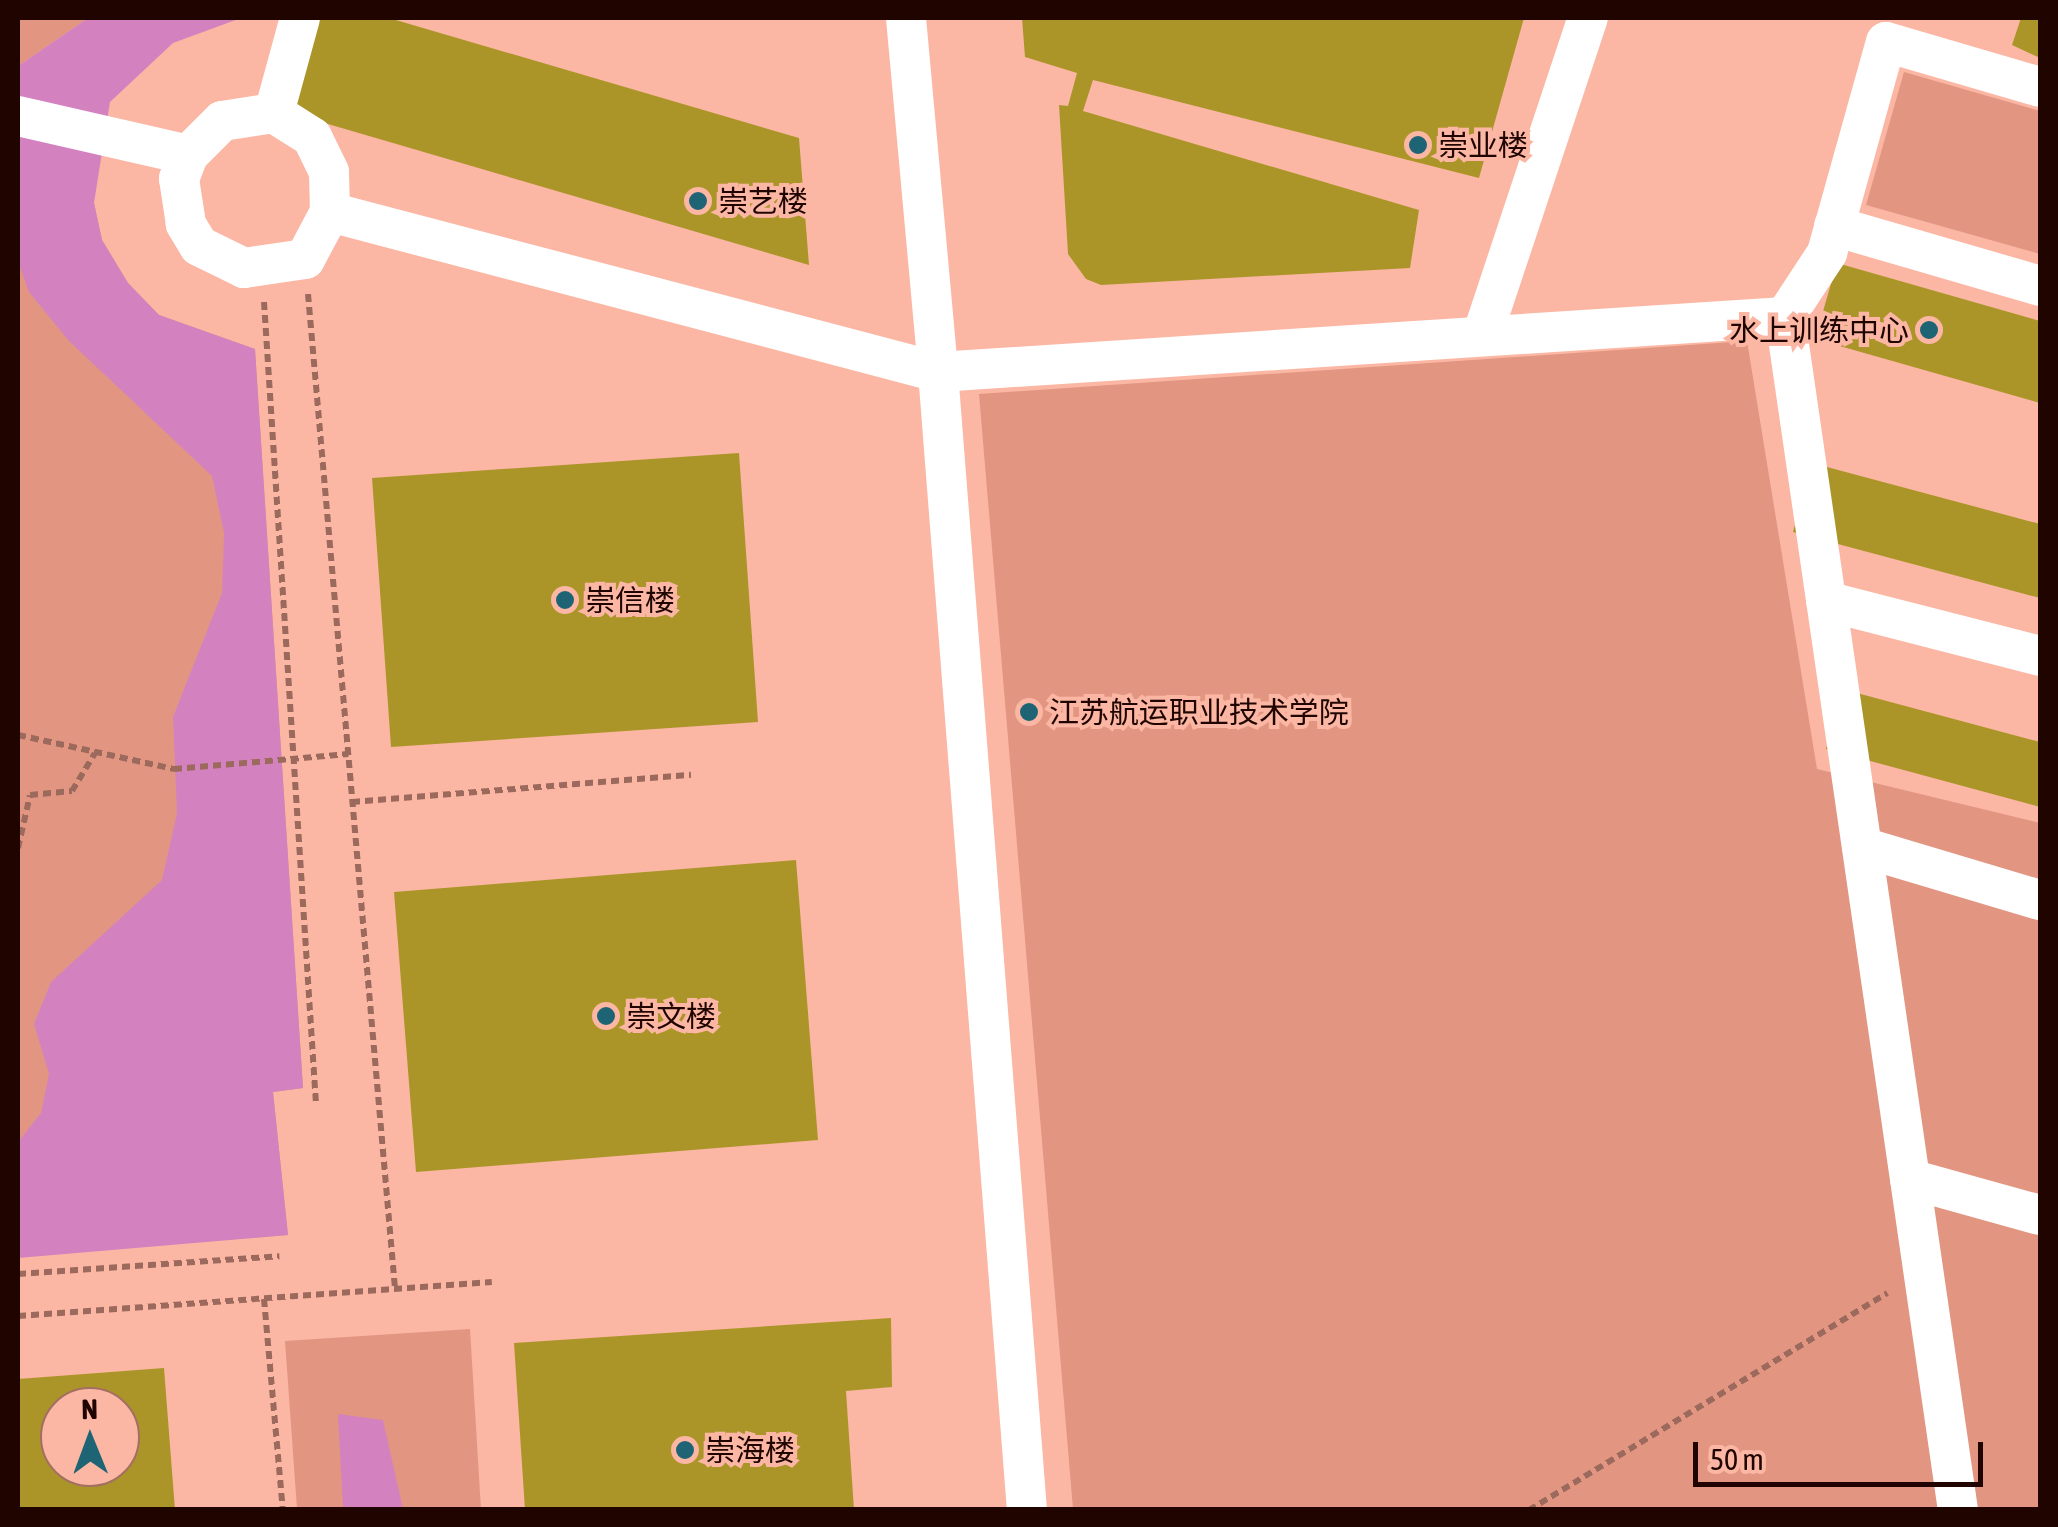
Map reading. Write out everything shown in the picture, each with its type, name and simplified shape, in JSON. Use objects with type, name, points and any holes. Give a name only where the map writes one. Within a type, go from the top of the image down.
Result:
[{"type":"street","points":[[274,113],[300,18]]},
{"type":"street","points":[[906,18],[938,372],[1027,1510]]},
{"type":"street","points":[[1482,336],[1588,18]]},
{"type":"street","points":[[1958,1510],[1785,317],[1827,253],[1886,42],[2040,88]]},
{"type":"street","points":[[274,113],[312,137],[329,172],[330,212],[305,259],[244,268],[199,246],[179,200],[188,155],[222,121],[274,113]]},
{"type":"street","points":[[18,116],[188,155]]},
{"type":"street","points":[[330,212],[938,372],[1785,317]]},
{"type":"street","points":[[1834,226],[2040,286]]},
{"type":"street","points":[[1826,601],[2040,656]]},
{"type":"street","points":[[1862,846],[2040,900]]},
{"type":"street","points":[[1910,1179],[2040,1215]]},
{"type":"path","points":[[305,259],[395,1289]]},
{"type":"path","points":[[264,300],[316,1104]]},
{"type":"path","points":[[18,736],[174,769],[348,754]]},
{"type":"path","points":[[18,848],[30,795],[72,791],[95,754]]},
{"type":"path","points":[[352,802],[691,775]]},
{"type":"path","points":[[18,1274],[279,1256]]},
{"type":"path","points":[[1529,1510],[1924,1272]]},
{"type":"path","points":[[18,1316],[492,1282]]},
{"type":"path","points":[[264,1298],[283,1510]]},
{"type":"shaded area","points":[[18,18],[88,18],[18,66]]},
{"type":"shaded area","points":[[88,18],[241,18],[173,43],[110,102],[94,203],[102,240],[128,283],[159,315],[255,349],[303,1088],[273,1092],[288,1235],[18,1258],[18,1142],[41,1113],[49,1074],[34,1024],[51,982],[162,880],[177,813],[173,717],[222,593],[224,533],[212,476],[69,341],[29,292],[18,262],[18,66]]},
{"type":"shaded area","points":[[1904,72],[2040,111],[2040,254],[1866,205]]},
{"type":"shaded area","points":[[18,176],[94,203],[102,240],[128,283],[159,315],[255,349],[303,1088],[273,1092],[288,1235],[18,1256]]},
{"type":"shaded area","points":[[1747,341],[1817,769],[2040,823],[2040,1509],[1073,1509],[979,394]]},
{"type":"shaded area","points":[[470,1329],[481,1509],[297,1509],[285,1341]]},
{"type":"shaded area","points":[[338,1414],[383,1420],[403,1509],[343,1509]]},
{"type":"building","name":"崇艺楼","points":[[311,18],[389,18],[799,138],[809,265],[287,112]]},
{"type":"building","name":"崇业楼","points":[[1022,18],[1524,18],[1479,178],[1093,80],[1083,111],[1419,210],[1410,268],[1101,285],[1086,279],[1068,254],[1059,105],[1068,106],[1077,73],[1025,57]]},
{"type":"building","points":[[2021,18],[2040,18],[2040,58],[2012,45]]},
{"type":"building","name":"水上训练中心","points":[[1837,263],[2040,321],[2040,403],[1815,339]]},
{"type":"building","name":"崇信楼","points":[[739,453],[758,722],[391,747],[372,478]]},
{"type":"building","points":[[1812,463],[2040,524],[2040,598],[1793,532]]},
{"type":"building","points":[[1842,689],[2040,742],[2040,807],[1826,749]]},
{"type":"building","name":"崇文楼","points":[[796,860],[818,1140],[416,1172],[394,892]]},
{"type":"building","name":"崇海楼","points":[[891,1318],[892,1387],[846,1391],[854,1510],[525,1510],[514,1343]]},
{"type":"building","points":[[164,1368],[175,1510],[18,1510],[18,1379]]},
{"type":"place","name":"崇业楼","points":[[1418,145]]},
{"type":"place","name":"崇艺楼","points":[[698,201]]},
{"type":"place","name":"水上训练中心","points":[[1929,330]]},
{"type":"place","name":"崇信楼","points":[[565,600]]},
{"type":"place","name":"江苏航运职业技术学院","points":[[1029,712]]},
{"type":"place","name":"崇文楼","points":[[606,1016]]},
{"type":"place","name":"崇海楼","points":[[685,1450]]}]
